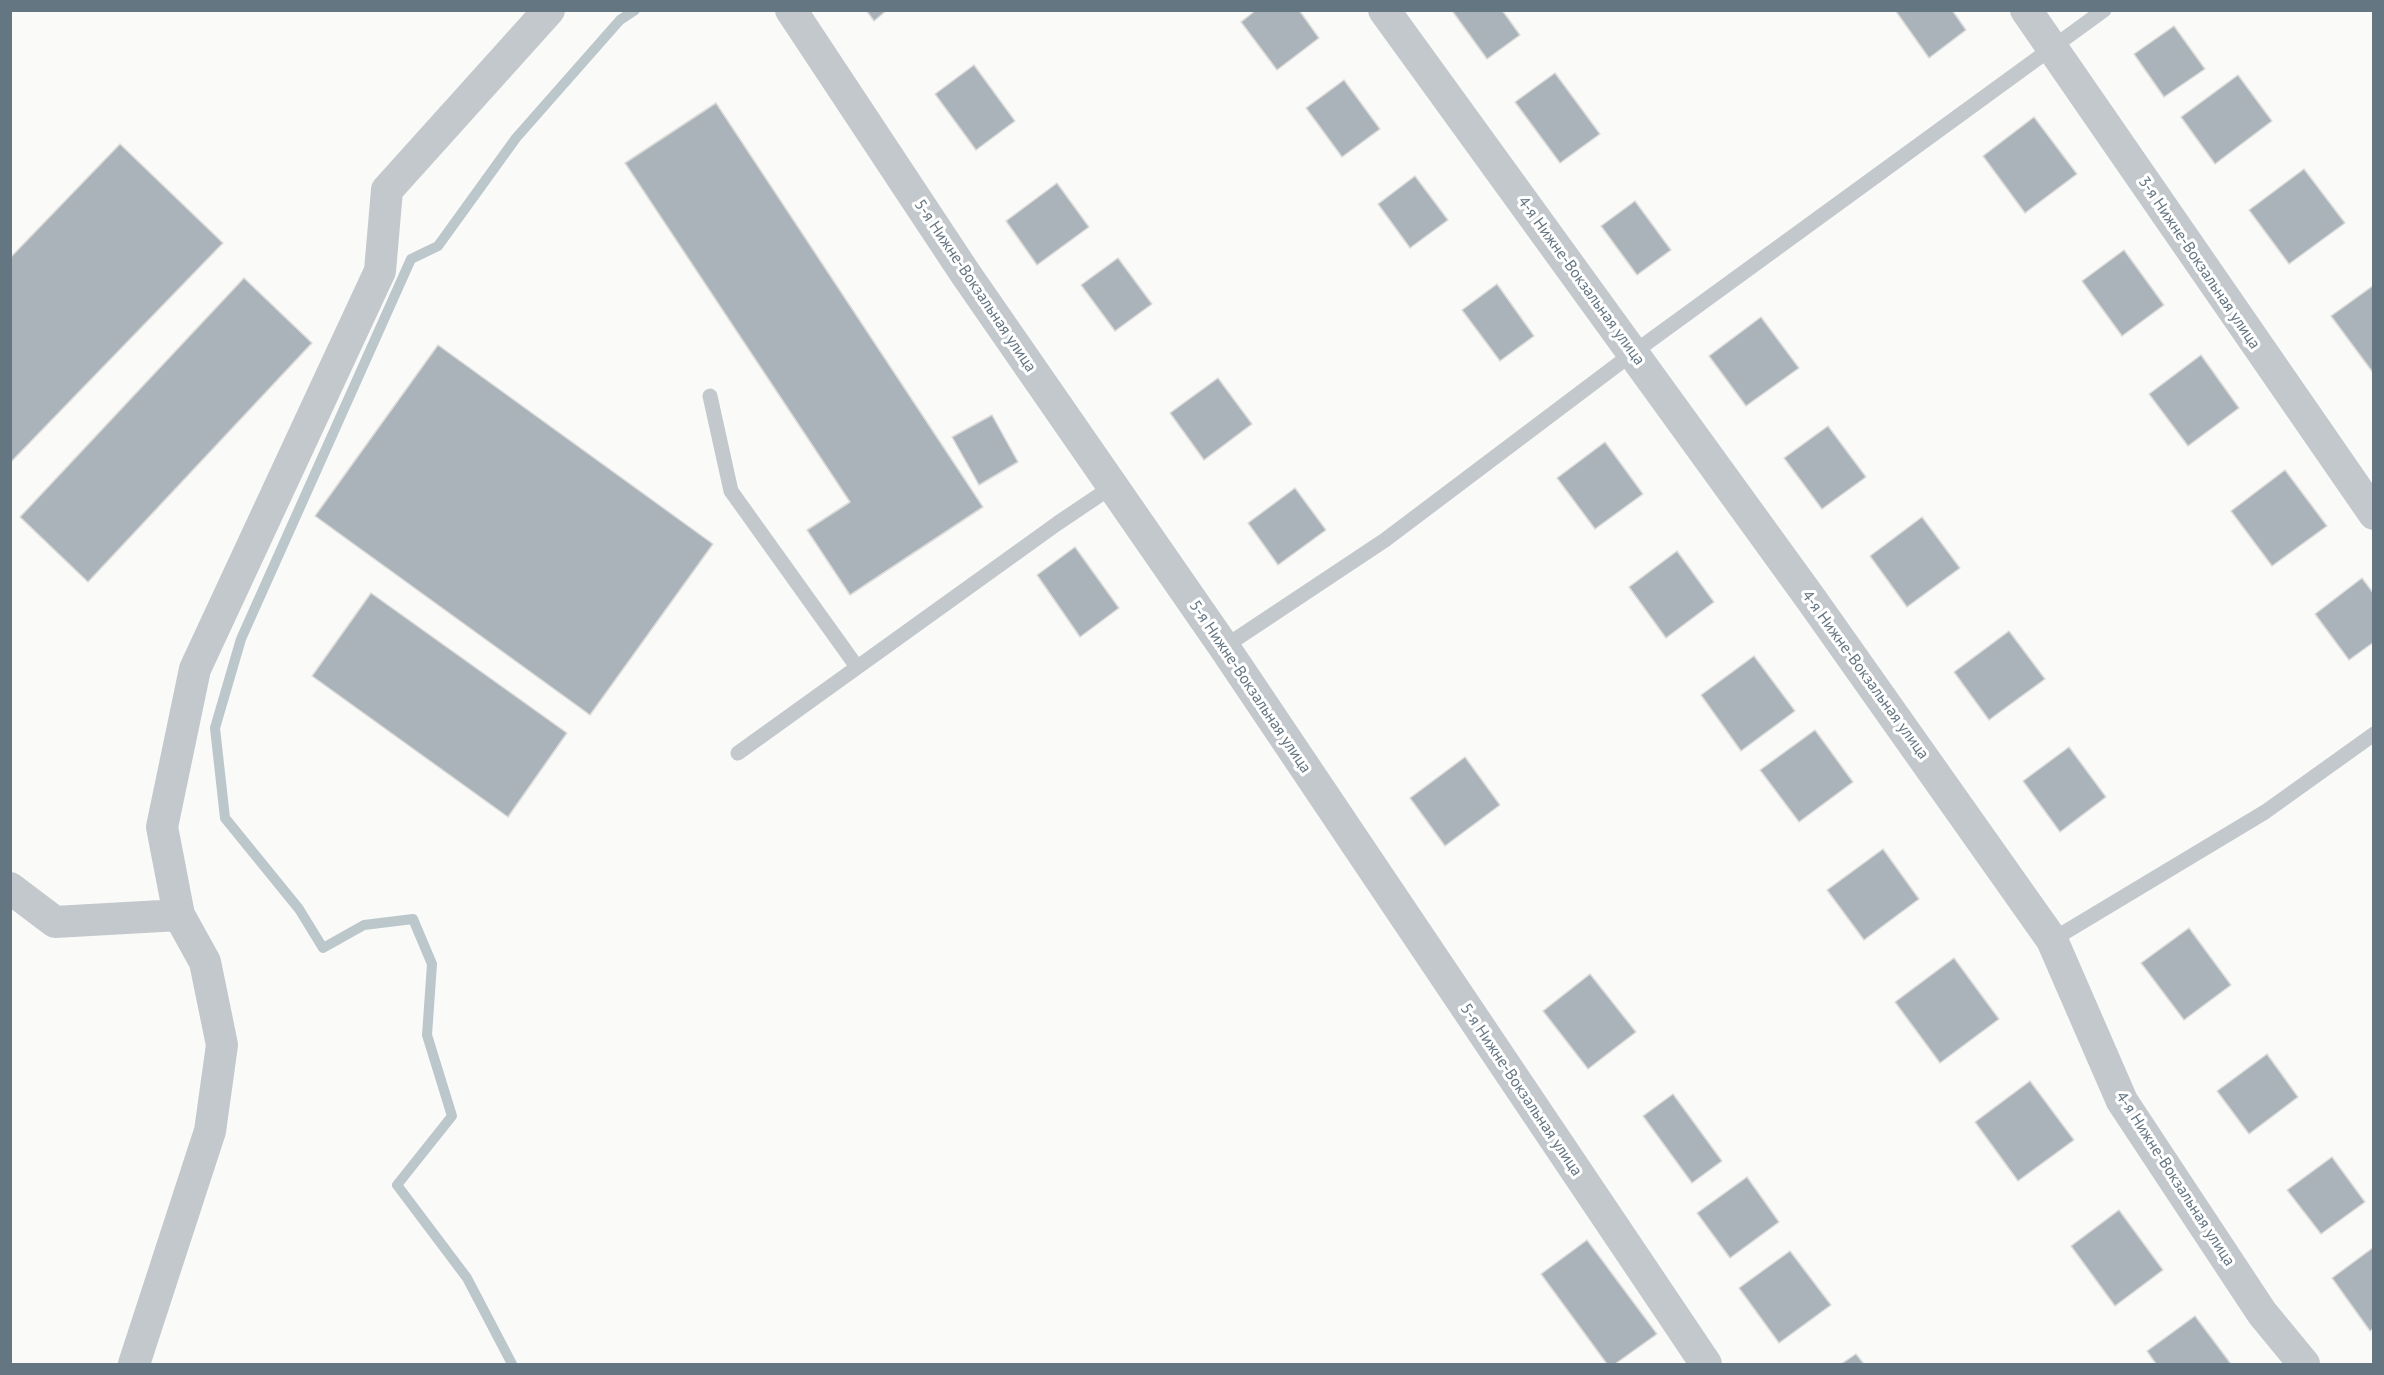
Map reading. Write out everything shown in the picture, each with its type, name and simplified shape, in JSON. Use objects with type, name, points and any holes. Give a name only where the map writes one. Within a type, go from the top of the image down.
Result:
[{"type":"street","points":[[134,1365],[210,1131],[222,1045],[205,962],[179,915],[162,827],[195,669],[380,271],[387,190],[549,10]]},
{"type":"street","name":"5-я Нижне-Вокзальная улица","points":[[791,10],[958,264],[1224,647],[1706,1365]]},
{"type":"street","name":"4-я Нижне-Вокзальная улица","points":[[1384,10],[1953,797],[2052,940],[2122,1101],[2262,1313],[2304,1365]]},
{"type":"street","name":"3-я Нижне-Вокзальная улица","points":[[2026,10],[2373,514]]},
{"type":"street","points":[[10,888],[55,922],[179,915]]},
{"type":"lane","points":[[1224,647],[1385,540],[1633,353],[2104,10]]},
{"type":"lane","points":[[710,396],[731,491],[858,667]]},
{"type":"lane","points":[[738,753],[1058,522],[1113,486]]},
{"type":"lane","points":[[2052,940],[2265,812],[2373,734]]},
{"type":"building","points":[[866,10],[887,10],[874,21]]},
{"type":"building","points":[[1256,10],[1299,10],[1319,38],[1277,70],[1241,22]]},
{"type":"building","points":[[1456,10],[1502,10],[1520,35],[1487,59],[1453,12]]},
{"type":"building","points":[[1895,10],[1952,10],[1966,30],[1929,58]]},
{"type":"building","points":[[2174,26],[2205,69],[2164,97],[2134,54]]},
{"type":"building","points":[[974,65],[1015,121],[976,150],[935,94]]},
{"type":"building","points":[[1555,73],[1600,134],[1560,163],[1515,102]]},
{"type":"building","points":[[2238,75],[2272,121],[2215,164],[2181,117]]},
{"type":"building","points":[[1344,80],[1380,129],[1342,157],[1306,108]]},
{"type":"building","points":[[716,103],[983,507],[850,595],[807,530],[850,502],[625,163]]},
{"type":"building","points":[[2034,117],[2077,174],[2025,213],[1983,156]]},
{"type":"building","points":[[120,144],[223,243],[10,463],[10,258]]},
{"type":"building","points":[[2304,169],[2345,223],[2289,264],[2249,210]]},
{"type":"building","points":[[1415,176],[1448,220],[1410,248],[1378,204]]},
{"type":"building","points":[[1057,183],[1089,227],[1037,265],[1006,221]]},
{"type":"building","points":[[1635,201],[1671,250],[1637,275],[1601,226]]},
{"type":"building","points":[[2124,250],[2164,305],[2122,336],[2082,281]]},
{"type":"building","points":[[1118,258],[1152,304],[1115,331],[1081,285]]},
{"type":"building","points":[[244,278],[312,343],[88,582],[20,517]]},
{"type":"building","points":[[1497,284],[1534,336],[1500,361],[1462,310]]},
{"type":"building","points":[[2374,285],[2374,374],[2331,316]]},
{"type":"building","points":[[1761,317],[1799,368],[1746,406],[1709,356]]},
{"type":"building","points":[[438,345],[713,544],[590,715],[315,516]]},
{"type":"building","points":[[2201,355],[2239,408],[2188,446],[2149,394]]},
{"type":"building","points":[[1218,378],[1252,424],[1204,460],[1170,413]]},
{"type":"building","points":[[992,415],[1018,462],[979,485],[952,437]]},
{"type":"building","points":[[1828,426],[1866,477],[1822,509],[1784,458]]},
{"type":"building","points":[[1605,442],[1643,494],[1595,529],[1557,478]]},
{"type":"building","points":[[2285,470],[2327,526],[2272,566],[2231,511]]},
{"type":"building","points":[[1295,488],[1326,530],[1278,565],[1248,523]]},
{"type":"building","points":[[1922,517],[1960,568],[1907,607],[1870,556]]},
{"type":"building","points":[[1075,547],[1119,608],[1080,637],[1037,575]]},
{"type":"building","points":[[1677,551],[1714,602],[1666,638],[1629,587]]},
{"type":"building","points":[[2362,578],[2374,594],[2374,642],[2349,660],[2315,614]]},
{"type":"building","points":[[371,593],[567,733],[508,817],[312,676]]},
{"type":"building","points":[[2009,631],[2045,679],[1989,720],[1954,672]]},
{"type":"building","points":[[1754,656],[1795,711],[1741,751],[1701,695]]},
{"type":"building","points":[[1815,730],[1853,782],[1799,822],[1760,770]]},
{"type":"building","points":[[2069,747],[2106,797],[2060,832],[2023,781]]},
{"type":"building","points":[[1465,757],[1500,805],[1445,846],[1410,798]]},
{"type":"building","points":[[1883,849],[1919,899],[1864,940],[1827,890]]},
{"type":"building","points":[[2189,928],[2231,985],[2184,1020],[2141,963]]},
{"type":"building","points":[[1954,958],[1999,1019],[1940,1063],[1895,1002]]},
{"type":"building","points":[[1590,974],[1636,1032],[1588,1069],[1543,1011]]},
{"type":"building","points":[[2267,1054],[2298,1097],[2249,1134],[2217,1091]]},
{"type":"building","points":[[2030,1081],[2074,1140],[2018,1181],[1975,1122]]},
{"type":"building","points":[[1673,1094],[1722,1161],[1692,1183],[1643,1116]]},
{"type":"building","points":[[2332,1157],[2365,1202],[2321,1234],[2287,1190]]},
{"type":"building","points":[[1747,1177],[1779,1222],[1730,1258],[1697,1213]]},
{"type":"building","points":[[2119,1210],[2163,1270],[2115,1306],[2071,1246]]},
{"type":"building","points":[[1587,1240],[1657,1334],[1615,1364],[1607,1364],[1541,1274]]},
{"type":"building","points":[[2374,1247],[2374,1328],[2370,1331],[2332,1278]]},
{"type":"building","points":[[1790,1251],[1831,1305],[1779,1343],[1739,1288]]},
{"type":"building","points":[[2195,1316],[2231,1364],[2156,1364],[2147,1351]]},
{"type":"building","points":[[1856,1354],[1864,1364],[1841,1364]]},
{"type":"waterway","points":[[512,1364],[467,1278],[397,1185],[452,1116],[427,1035],[432,964],[413,919],[364,925],[323,948],[299,909],[225,818],[215,728],[241,639],[411,259],[438,246],[516,138],[620,20],[635,10]]}]
